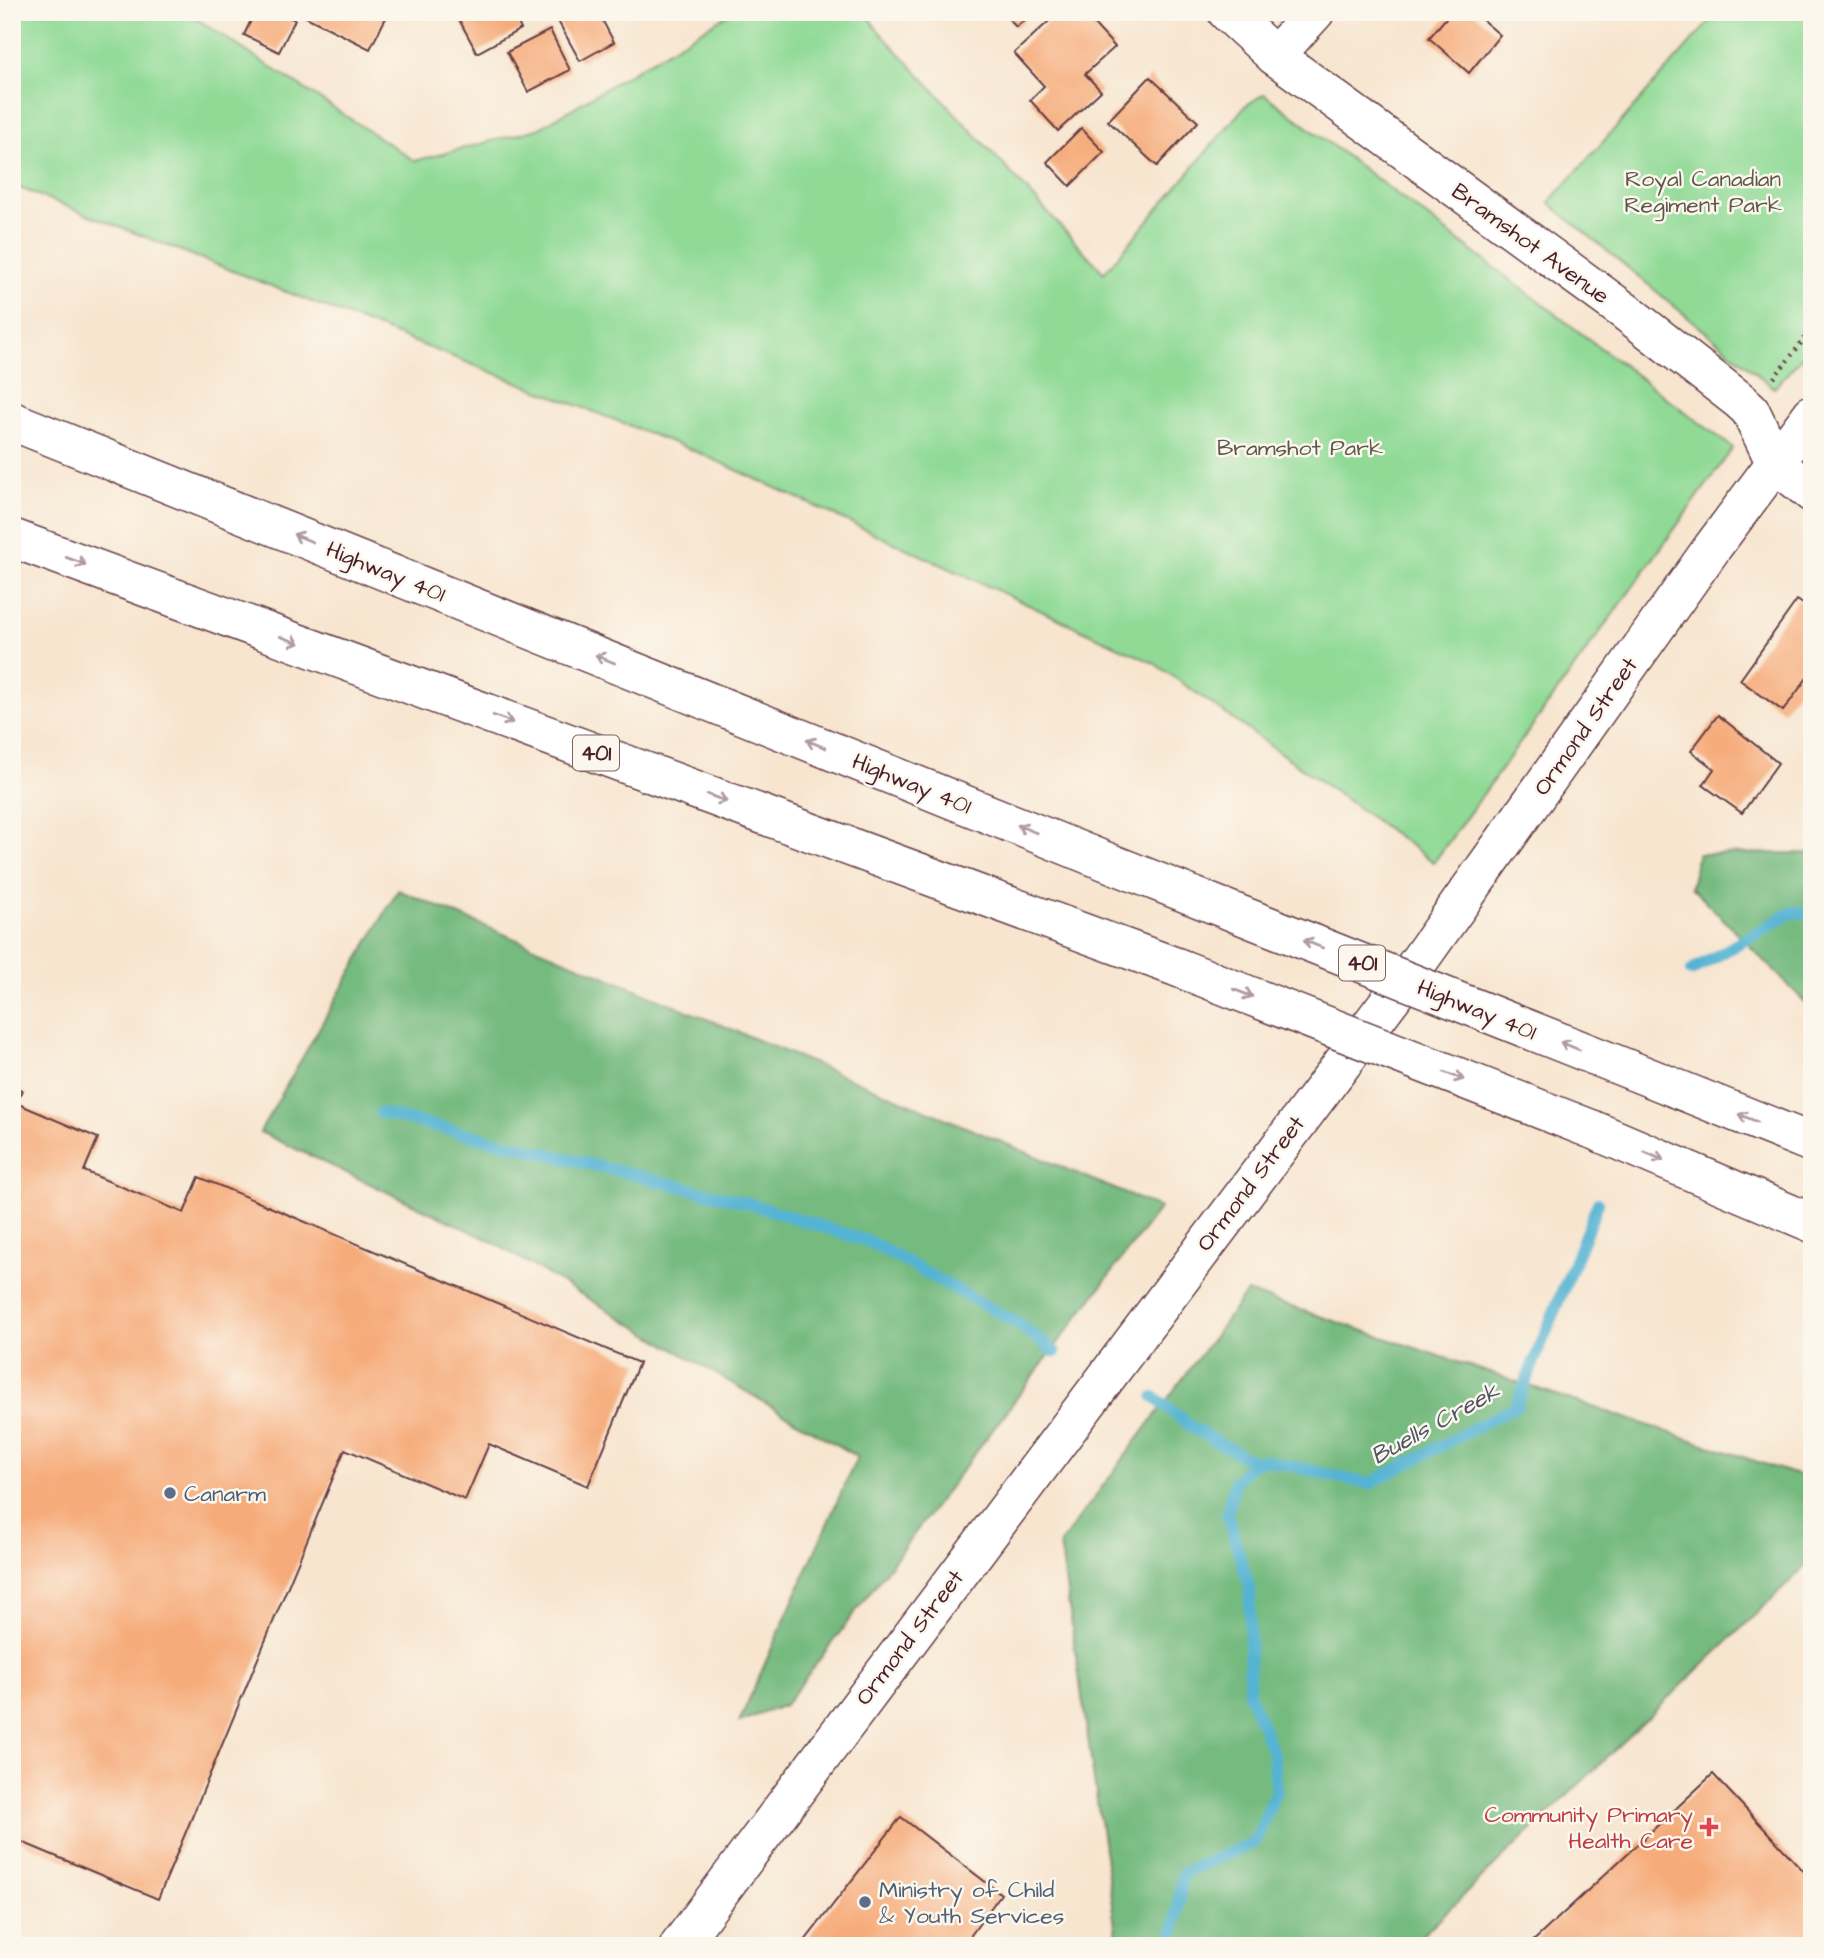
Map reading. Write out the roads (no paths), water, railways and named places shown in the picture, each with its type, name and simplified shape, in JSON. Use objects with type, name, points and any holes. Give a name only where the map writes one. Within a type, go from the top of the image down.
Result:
[{"type":"main road","name":"Bramshot Avenue","points":[[1227,12],[1275,56],[1626,313],[1739,400],[1750,410],[1776,464],[1812,493]]},
{"type":"main road","points":[[1275,56],[1315,12]]},
{"type":"main road","name":"Ormond Street","points":[[679,1946],[1411,972],[1712,548],[1812,414]]},
{"type":"main road","name":"Highway 401","points":[[12,421],[1812,1143]]},
{"type":"main road","name":"401","points":[[12,538],[1179,968],[1591,1129],[1812,1223]]},
{"type":"waterway","name":"Buells Creek","points":[[1691,971],[1792,912],[1812,913]]},
{"type":"waterway","points":[[381,1113],[748,1203],[870,1242],[1017,1323],[1055,1352]]},
{"type":"waterway","name":"Buells Creek","points":[[1172,1946],[1183,1873],[1255,1842],[1276,1791],[1273,1753],[1249,1694],[1250,1589],[1227,1514],[1235,1481],[1254,1462],[1266,1460],[1369,1484],[1516,1406],[1598,1203]]},
{"type":"waterway","points":[[1154,1397],[1194,1429],[1254,1462]]},
{"type":"place","name":"Canarm","points":[[170,1493]]},
{"type":"place","name":"Community Primary Health Care","points":[[1709,1827]]},
{"type":"place","name":"Ministry of Child & Youth Services","points":[[865,1902]]},
{"type":"park label","name":"Royal Canadian Regiment Park","points":[[1703,191]]},
{"type":"park label","name":"Bramshot Park","points":[[1300,447]]}]
